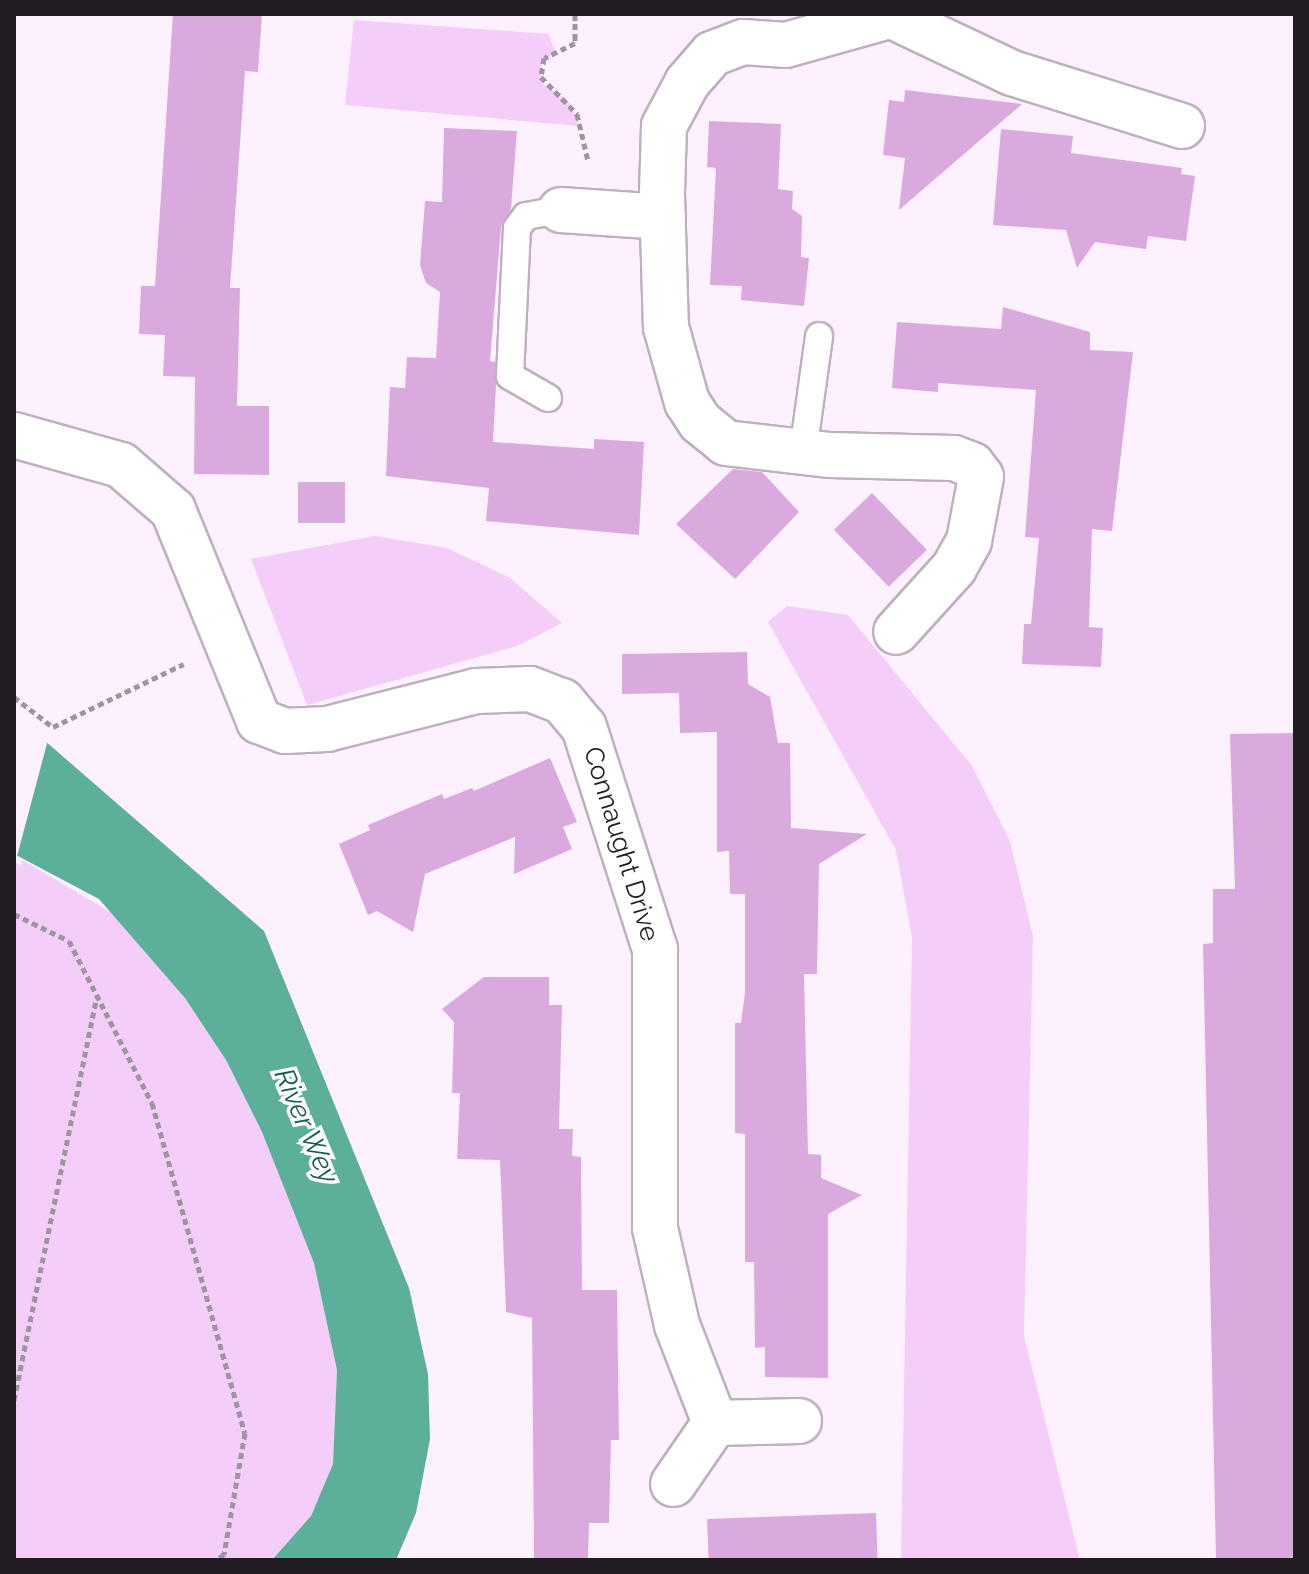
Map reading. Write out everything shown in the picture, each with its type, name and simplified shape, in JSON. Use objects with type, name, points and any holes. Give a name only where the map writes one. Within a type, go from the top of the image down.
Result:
[{"type":"street","points":[[896,632],[954,568],[969,541],[981,477],[972,465],[954,458],[803,452],[726,443],[700,422],[687,402],[666,327],[664,126],[687,83],[712,54],[743,42],[786,45],[896,16],[1012,73],[1182,126]]},
{"type":"street","points":[[561,210],[663,217]]},
{"type":"street","name":"Connaught Drive","points":[[14,435],[121,465],[173,510],[211,656],[259,721],[285,731],[327,729],[476,691],[530,689],[562,701],[584,727],[655,949],[655,1228],[677,1325],[715,1423]]},
{"type":"street","points":[[673,1484],[715,1423],[799,1421]]},
{"type":"lane","points":[[548,398],[510,376],[517,228],[526,216],[561,210]]},
{"type":"lane","points":[[803,452],[819,336]]},
{"type":"path","points":[[575,14],[575,43],[544,58],[541,77],[545,87],[570,103],[581,121],[589,170]]},
{"type":"path","points":[[14,697],[53,727],[211,656]]},
{"type":"path","points":[[14,914],[69,941],[152,1103],[245,1433],[224,1554],[217,1560]]},
{"type":"path","points":[[14,1400],[97,997]]},
{"type":"shaded area","points":[[354,20],[549,34],[555,52],[541,65],[542,83],[570,103],[579,126],[345,105]]},
{"type":"shaded area","points":[[375,536],[447,548],[510,578],[562,623],[517,646],[307,705],[251,559]]},
{"type":"shaded area","points":[[787,606],[848,615],[972,766],[1010,841],[1033,936],[1024,1336],[1080,1560],[901,1560],[912,938],[896,850],[768,622]]},
{"type":"shaded area","points":[[22,860],[119,917],[185,997],[226,1060],[262,1132],[314,1262],[337,1370],[333,1464],[311,1516],[272,1560],[14,1560],[14,861],[21,866]]},
{"type":"water","name":"River Wey","points":[[14,714],[264,931],[409,1288],[428,1374],[430,1439],[416,1513],[396,1560],[272,1560],[311,1516],[333,1464],[337,1370],[314,1263],[262,1132],[226,1060],[185,998],[99,899],[14,854]]},
{"type":"pier","points":[[14,710],[49,736],[16,860],[14,859]]},
{"type":"building","points":[[173,14],[262,14],[258,72],[245,71],[230,288],[240,288],[237,406],[269,406],[269,475],[194,474],[195,377],[163,376],[165,335],[139,334],[141,286],[155,286]]},
{"type":"building","points":[[905,90],[1022,104],[899,210],[905,158],[883,155],[889,100],[904,102]]},
{"type":"building","points":[[709,121],[781,124],[778,189],[793,191],[792,209],[802,216],[801,257],[809,258],[804,306],[741,300],[742,286],[710,285],[716,168],[707,167]]},
{"type":"building","points":[[444,128],[517,131],[511,209],[501,227],[490,361],[495,362],[496,384],[493,442],[594,449],[594,439],[644,442],[639,535],[486,521],[489,488],[386,476],[390,387],[405,388],[407,357],[436,358],[440,292],[426,283],[420,265],[425,201],[442,202]]},
{"type":"building","points":[[1001,129],[1073,136],[1071,153],[1182,168],[1181,174],[1195,176],[1186,241],[1148,236],[1146,249],[1095,242],[1077,268],[1066,230],[993,225]]},
{"type":"building","points":[[1003,307],[1090,332],[1090,350],[1133,352],[1112,531],[1092,529],[1089,627],[1103,628],[1101,667],[1022,664],[1024,624],[1031,624],[1039,538],[1025,537],[1036,390],[938,383],[938,392],[892,388],[897,322],[1001,329]]},
{"type":"building","points":[[733,469],[762,472],[799,512],[735,579],[676,524]]},
{"type":"building","points":[[298,482],[345,482],[345,523],[298,523]]},
{"type":"building","points":[[872,493],[927,550],[889,587],[834,530]]},
{"type":"building","points":[[747,652],[748,684],[770,697],[778,743],[790,743],[791,828],[867,834],[819,864],[817,974],[804,974],[808,1154],[821,1155],[821,1178],[862,1195],[828,1214],[828,1378],[765,1377],[765,1347],[755,1348],[754,1262],[745,1262],[745,1134],[735,1133],[735,1023],[741,1023],[745,993],[745,894],[730,894],[729,851],[717,852],[717,732],[680,733],[679,693],[622,694],[622,654]]},
{"type":"building","points":[[1295,733],[1295,1560],[1216,1560],[1203,944],[1213,943],[1213,889],[1235,889],[1230,734]]},
{"type":"building","points":[[550,758],[577,822],[563,827],[572,849],[514,874],[515,837],[425,874],[413,932],[377,911],[368,915],[339,844],[370,830],[368,825],[442,794],[444,799],[472,788],[474,791]]},
{"type":"building","points":[[484,977],[549,977],[549,1005],[562,1005],[559,1129],[573,1129],[572,1156],[581,1157],[582,1290],[617,1290],[619,1440],[611,1440],[609,1523],[589,1523],[588,1560],[534,1560],[532,1318],[506,1312],[500,1160],[457,1159],[460,1093],[452,1093],[454,1022],[442,1009]]},
{"type":"building","points":[[876,1513],[878,1560],[709,1560],[707,1519]]}]
